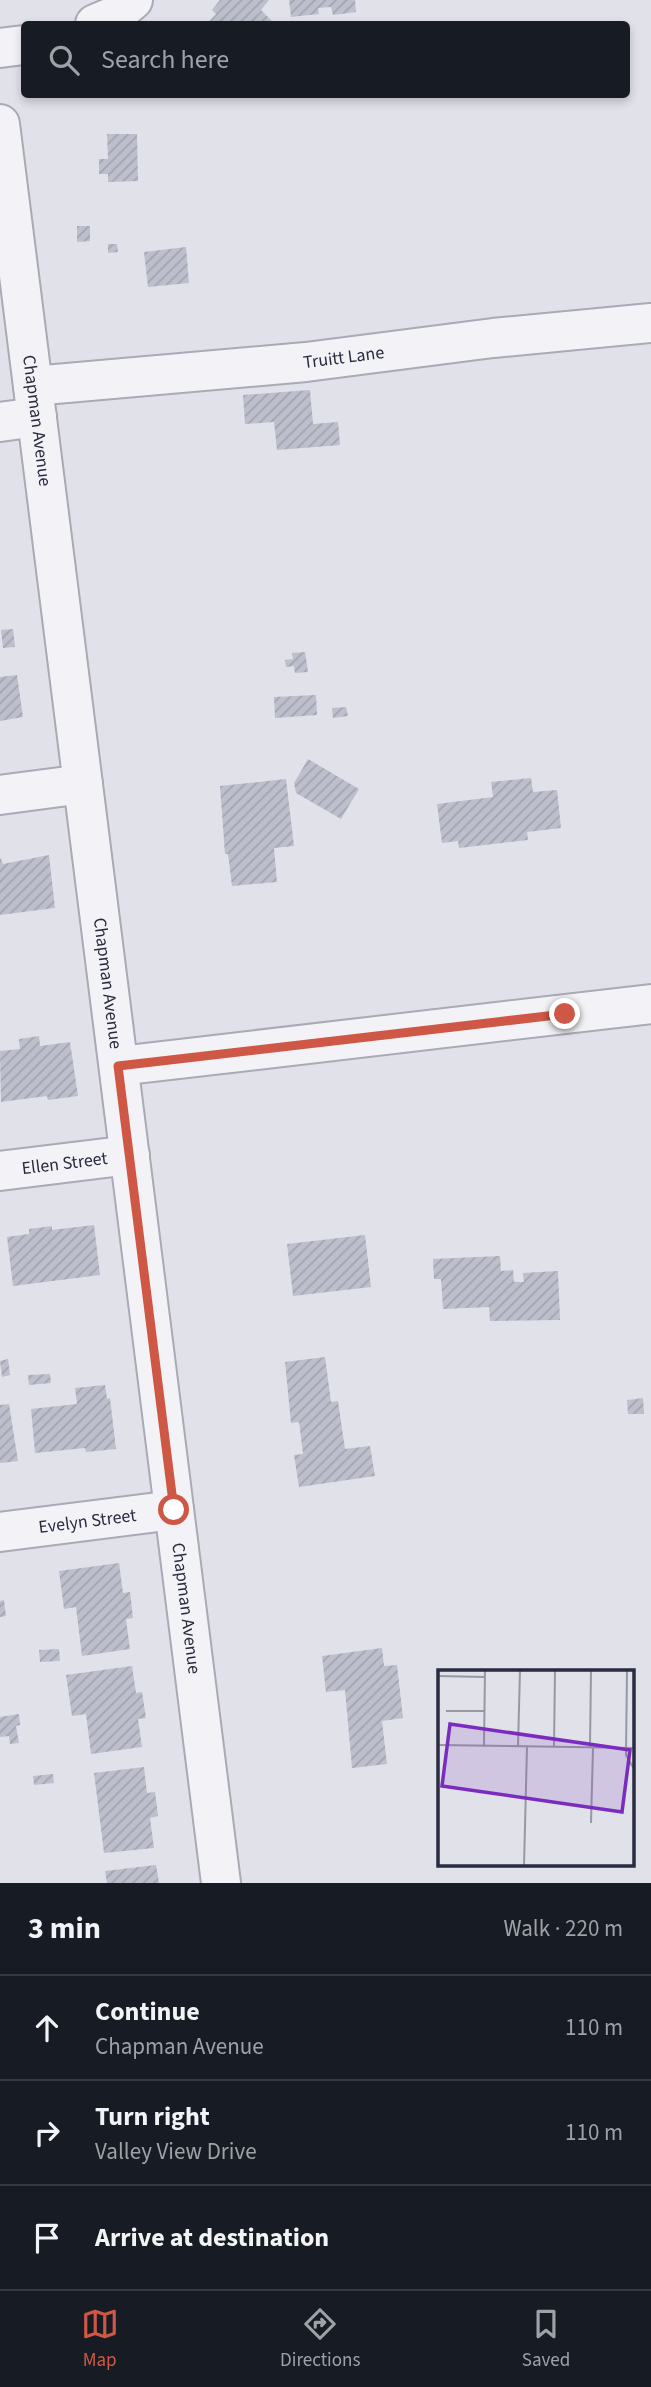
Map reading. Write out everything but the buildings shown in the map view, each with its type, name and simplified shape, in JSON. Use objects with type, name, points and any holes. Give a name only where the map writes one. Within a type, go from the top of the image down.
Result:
[{"type":"street","points":[[102,21],[114,16],[133,0]]},
{"type":"street","points":[[0,48],[21,45]]},
{"type":"street","name":"Chapman Avenue","points":[[0,124],[23,408],[83,784],[221,1883]]},
{"type":"street","name":"Truitt Lane","points":[[23,408],[306,362],[493,338],[651,323]]},
{"type":"street","points":[[0,795],[83,784]]},
{"type":"street","points":[[118,1066],[651,1004]]},
{"type":"street","name":"Ellen Street","points":[[0,1171],[130,1155]]},
{"type":"street","name":"Evelyn Street","points":[[0,1532],[174,1510]]},
{"type":"route","points":[[174,1510],[118,1066],[565,1014]]}]
